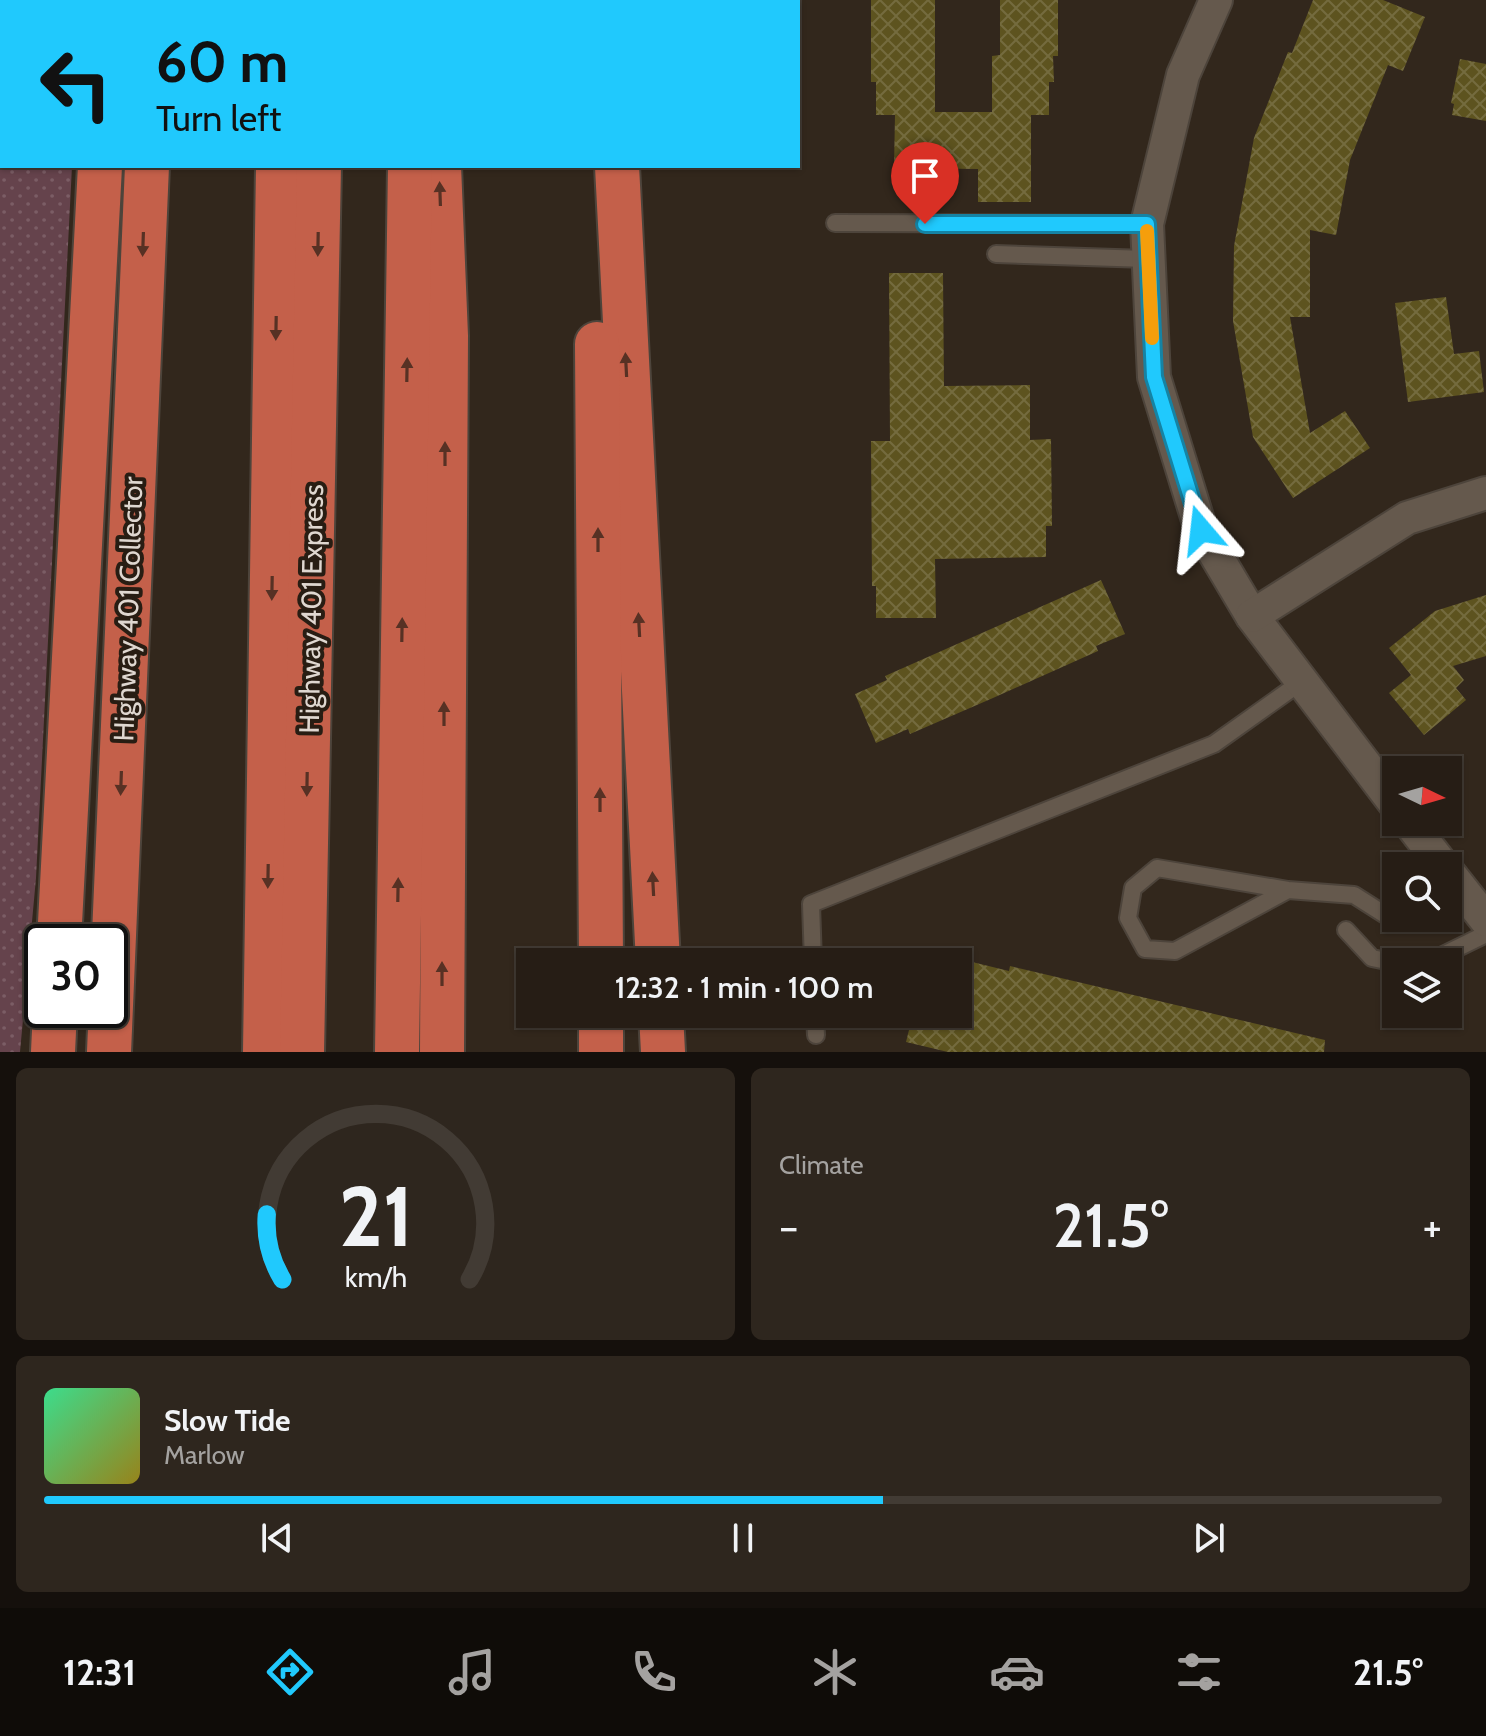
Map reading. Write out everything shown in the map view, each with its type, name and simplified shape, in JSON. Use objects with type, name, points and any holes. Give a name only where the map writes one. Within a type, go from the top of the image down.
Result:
[{"type":"highway","points":[[60,924],[100,168]]},
{"type":"highway","name":"Highway 401 Collector","points":[[109,1052],[147,168]]},
{"type":"highway","points":[[265,1052],[278,168]]},
{"type":"highway","name":"Highway 401 Express","points":[[302,1052],[319,168]]},
{"type":"highway","points":[[397,1052],[410,168]]},
{"type":"highway","points":[[439,168],[446,336],[442,1052]]},
{"type":"highway","points":[[596,168],[601,948]]},
{"type":"highway","points":[[617,168],[657,948]]},
{"type":"highway","points":[[53,1052],[54,1028]]},
{"type":"highway","points":[[601,1028],[601,1052]]},
{"type":"highway","points":[[662,1028],[663,1052]]},
{"type":"street","points":[[1216,0],[1183,75],[1147,224],[1154,377],[1201,530],[1252,616],[1382,787]]},
{"type":"street","points":[[1252,616],[1407,518],[1486,493]]},
{"type":"street","points":[[1462,893],[1486,920]]},
{"type":"lane","points":[[835,223],[1147,224]]},
{"type":"lane","points":[[996,254],[1147,259]]},
{"type":"lane","points":[[813,948],[811,904],[1214,744],[1301,682]]},
{"type":"lane","points":[[1288,890],[1175,951],[1145,949],[1128,918],[1133,888],[1157,868],[1288,890],[1354,895],[1382,913]]},
{"type":"lane","points":[[1346,930],[1372,958],[1382,960]]},
{"type":"lane","points":[[1458,948],[1486,934]]},
{"type":"lane","points":[[816,1028],[816,1035]]},
{"type":"shaded area","points":[[0,168],[72,168],[36,878],[32,924],[24,924],[24,1008],[20,1052],[0,1052]]},
{"type":"building","points":[[871,0],[935,0],[935,112],[992,112],[992,56],[1000,55],[1000,0],[1058,0],[1058,56],[1053,56],[1054,82],[1049,82],[1049,115],[1031,115],[1031,202],[978,202],[978,169],[894,168],[895,115],[876,115],[876,82],[871,82]]},
{"type":"building","points":[[1313,0],[1383,0],[1425,17],[1403,71],[1388,65],[1350,160],[1336,235],[1310,230],[1310,317],[1290,317],[1310,433],[1345,411],[1370,448],[1293,498],[1253,437],[1233,321],[1234,246],[1254,138],[1288,52],[1292,53]]},
{"type":"building","points":[[1460,59],[1486,64],[1486,121],[1452,115],[1454,104],[1451,103]]},
{"type":"building","points":[[889,273],[943,273],[944,386],[1030,385],[1030,440],[1051,439],[1052,526],[1046,526],[1046,557],[935,559],[936,618],[876,618],[876,586],[872,586],[871,441],[890,441]]},
{"type":"building","points":[[1446,297],[1454,354],[1479,351],[1484,392],[1408,402],[1395,303]]},
{"type":"building","points":[[1101,580],[1125,634],[1096,646],[1098,651],[993,698],[910,734],[908,729],[876,743],[855,694],[887,680],[885,676]]},
{"type":"building","points":[[1486,595],[1486,656],[1453,666],[1464,680],[1456,688],[1466,700],[1424,735],[1389,693],[1411,675],[1389,648],[1435,611]]},
{"type":"building","points":[[972,962],[1009,971],[1010,966],[1325,1040],[1324,1052],[948,1052],[906,1042],[910,1028],[972,1028]]},
{"type":"slow traffic","points":[[1147,231],[1152,338]]},
{"type":"route","points":[[925,224],[1147,224],[1154,377],[1201,530]]}]
